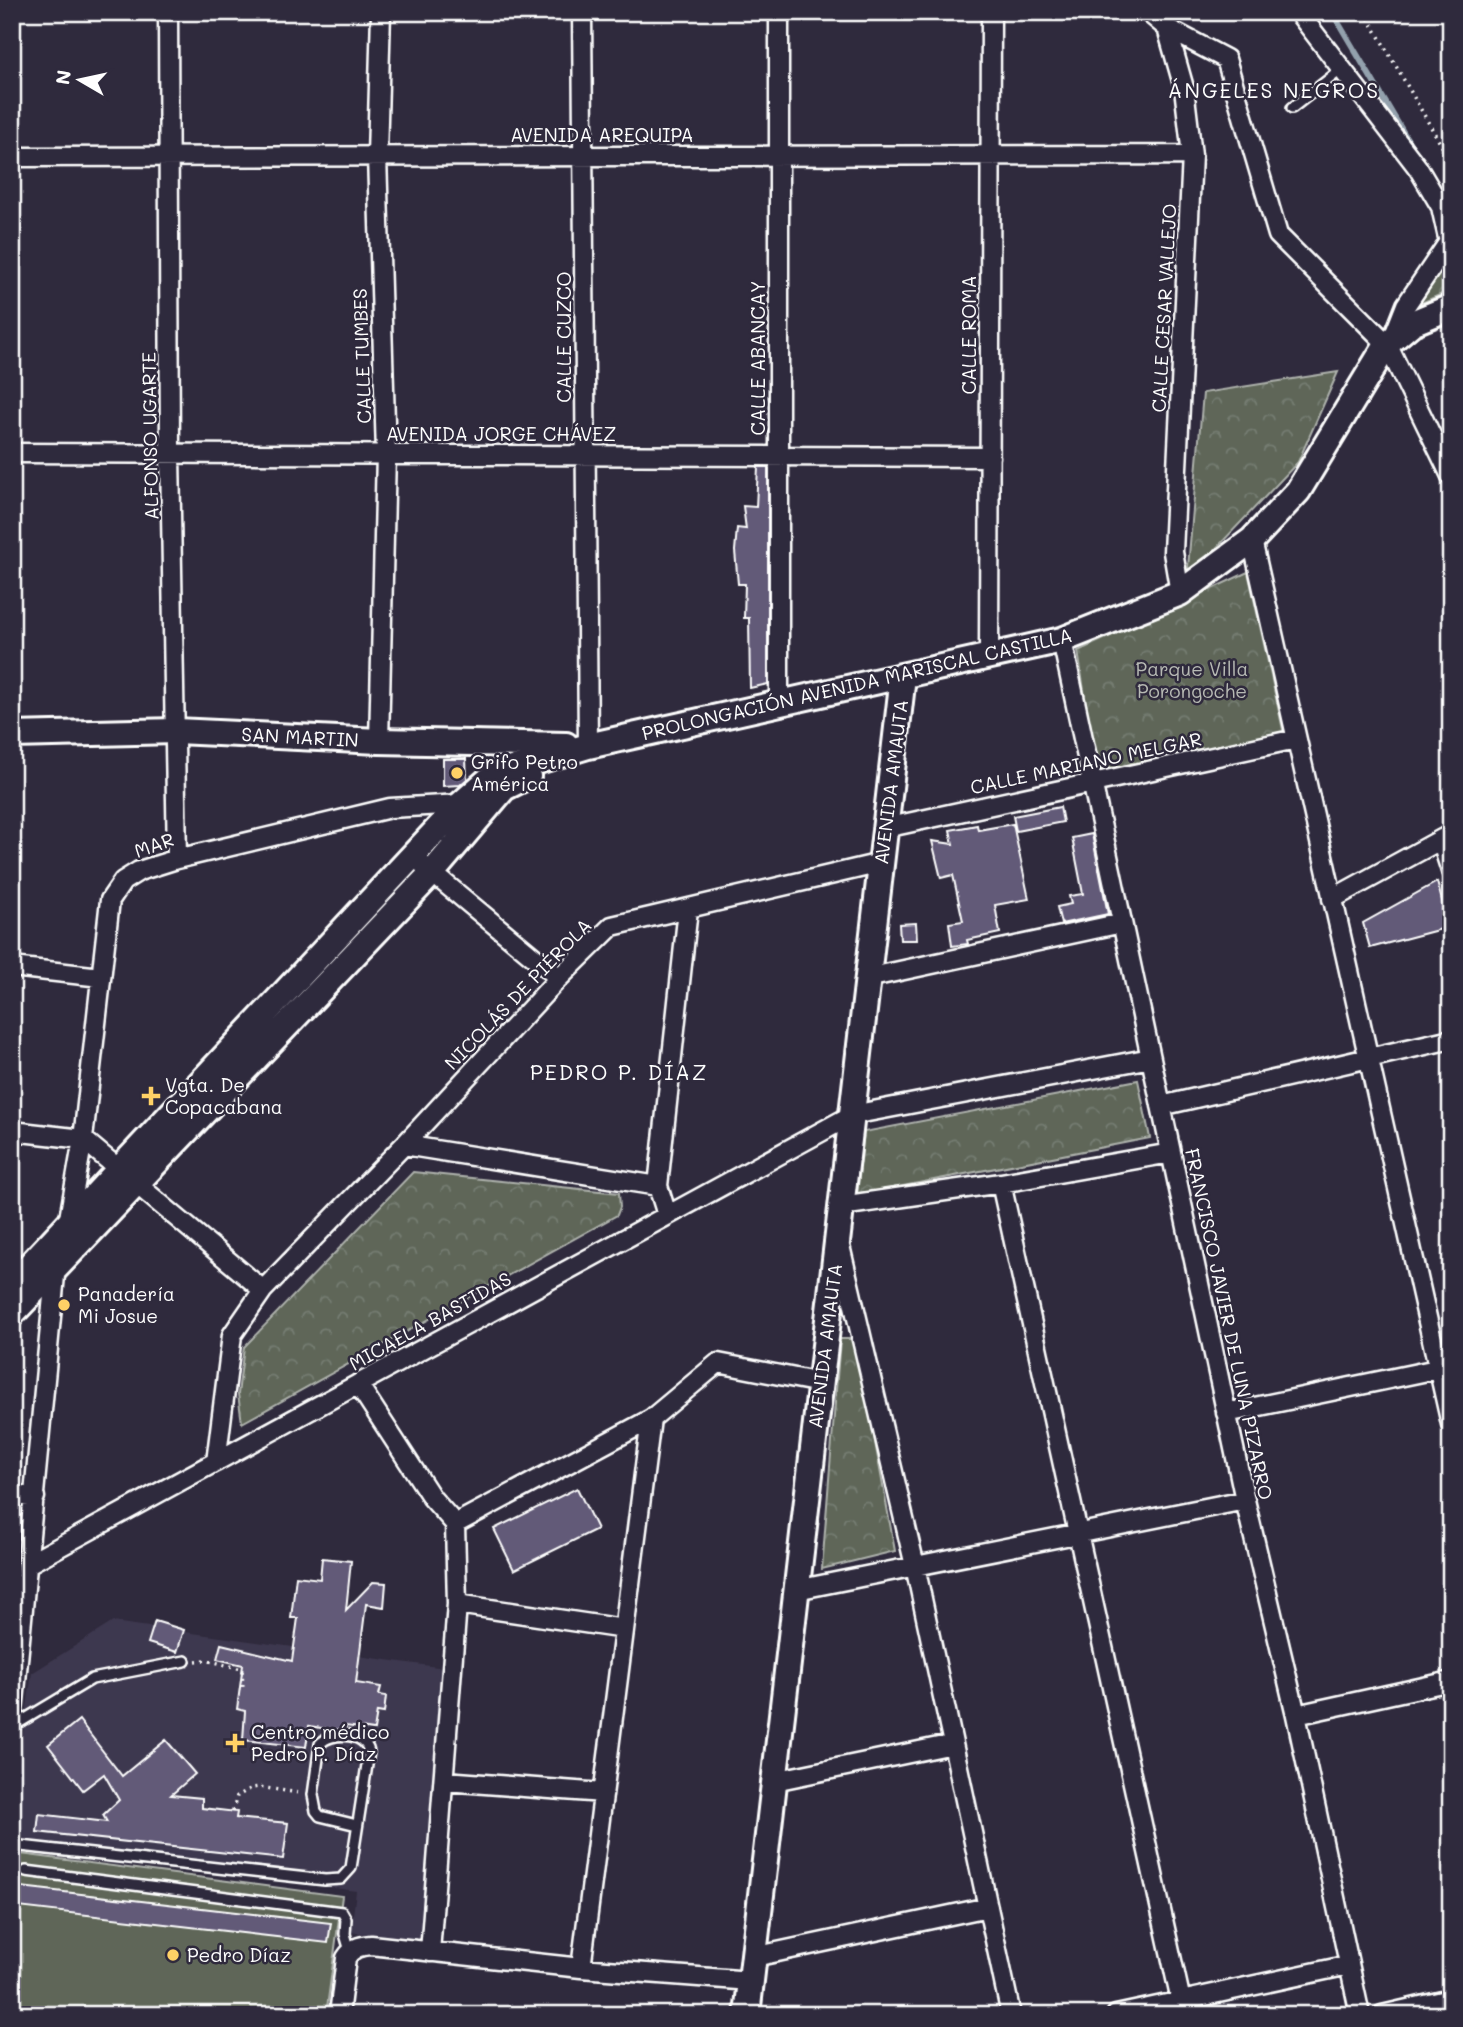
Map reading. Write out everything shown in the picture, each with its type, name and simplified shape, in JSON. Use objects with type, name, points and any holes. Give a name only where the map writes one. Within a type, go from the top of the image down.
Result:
[{"type":"main road","name":"PROLONGACIÓN AVENIDA MARISCAL CASTILLA","points":[[12,1314],[55,1270],[128,1177],[461,799],[495,774],[588,746],[1062,640],[1180,593],[1252,540],[1298,491],[1390,341],[1412,323],[1451,307]]},
{"type":"main road","name":"AVENIDA AMAUTA","points":[[747,2015],[903,676]]},
{"type":"main road","name":"SAN MARTIN","points":[[12,735],[176,732],[453,747],[588,746]]},
{"type":"main road","name":"PROLONGACIÓN AVENIDA MARISCAL CASTILLA","points":[[12,1284],[68,1224],[128,1177],[432,873],[504,788],[588,746]]},
{"type":"street","name":"ALFONSO UGARTE","points":[[168,12],[170,454],[177,859]]},
{"type":"street","name":"CALLE TUMBES","points":[[379,741],[386,454],[377,156],[381,12]]},
{"type":"street","name":"CALLE CUZCO","points":[[582,12],[588,746]]},
{"type":"street","name":"CALLE ABANCAY","points":[[779,12],[779,704]]},
{"type":"street","name":"CALLE ROMA","points":[[989,657],[991,12]]},
{"type":"street","points":[[1148,12],[1167,28],[1226,59],[1278,235],[1390,341],[1451,476]]},
{"type":"street","points":[[1298,12],[1418,168],[1441,207],[1447,228],[1449,247],[1406,305],[1390,341]]},
{"type":"street","name":"CALLE CESAR VALLEJO","points":[[1167,28],[1184,88],[1192,155],[1173,552],[1180,593]]},
{"type":"street","name":"AVENIDA AREQUIPA","points":[[12,157],[1192,155]]},
{"type":"street","name":"AVENIDA JORGE CHÁVEZ","points":[[12,453],[990,457]]},
{"type":"street","points":[[1252,540],[1451,1424]]},
{"type":"street","name":"FRANCISCO JAVIER DE LUNA PIZARRO","points":[[1062,640],[1226,1413],[1296,1715],[1360,2015]]},
{"type":"street","name":"CALLE MARIANO MELGAR","points":[[885,828],[1296,739]]},
{"type":"street","name":"MAR","points":[[12,1725],[14,1673],[35,1497],[55,1270],[68,1224],[83,1139],[110,900],[115,889],[123,880],[139,871],[177,859],[390,808],[461,799]]},
{"type":"street","points":[[1332,899],[1446,837],[1451,871]]},
{"type":"street","points":[[413,855],[559,978]]},
{"type":"street","name":"NICOLÁS DE PIÉROLA","points":[[216,1462],[232,1335],[263,1290],[404,1145],[559,978],[612,926],[881,863]]},
{"type":"street","points":[[667,1215],[658,1186],[688,909]]},
{"type":"street","points":[[867,978],[1122,923]]},
{"type":"street","points":[[12,967],[101,977]]},
{"type":"street","points":[[1161,1105],[1451,1039]]},
{"type":"street","name":"MICAELA BASTIDAS","points":[[28,1564],[852,1115],[1151,1058]]},
{"type":"street","points":[[12,1131],[83,1139],[263,1290]]},
{"type":"street","points":[[404,1145],[658,1186]]},
{"type":"street","points":[[841,1206],[1171,1153]]},
{"type":"street","points":[[1001,1182],[1183,2008]]},
{"type":"street","points":[[838,1237],[915,1566],[1012,2015]]},
{"type":"street","points":[[455,1524],[651,1419],[718,1363],[821,1383]]},
{"type":"street","points":[[1226,1413],[1437,1369]]},
{"type":"street","points":[[358,1384],[432,1498],[455,1524],[457,1604],[445,1781],[429,1952]]},
{"type":"street","points":[[581,1968],[651,1419]]},
{"type":"street","points":[[12,1495],[35,1497]]},
{"type":"street","points":[[796,1590],[1245,1500]]},
{"type":"street","points":[[457,1604],[624,1629]]},
{"type":"street","points":[[1296,1715],[1451,1681]]},
{"type":"street","points":[[774,1781],[953,1744]]},
{"type":"street","points":[[445,1781],[603,1793]]},
{"type":"street","points":[[340,2015],[344,1966],[350,1951],[360,1946],[581,1968],[752,1969],[988,1907]]},
{"type":"street","points":[[1116,2015],[1183,2008],[1349,1965]]},
{"type":"street","points":[[1382,2015],[1451,2000]]},
{"type":"lane","points":[[1292,108],[1342,69]]},
{"type":"lane","points":[[12,1725],[92,1679],[185,1661]]},
{"type":"lane","points":[[12,1845],[333,1881],[341,1879],[351,1868],[369,1752],[368,1745],[363,1741],[333,1735],[320,1744],[313,1795],[316,1811],[320,1815],[357,1825]]},
{"type":"lane","points":[[26,1871],[342,1912],[346,1919],[345,1934],[350,1951]]},
{"type":"path","points":[[1365,12],[1451,162]]},
{"type":"path","points":[[185,1661],[206,1660],[242,1669],[243,1690]]},
{"type":"path","points":[[233,1811],[237,1796],[252,1788],[313,1795]]},
{"type":"shaded area","name":"Centro médico Pedro P. Díaz","points":[[113,1622],[459,1670],[421,1942],[351,1932],[356,1891],[12,1843],[12,1812],[32,1673]]},
{"type":"green space","points":[[1441,261],[1447,262],[1451,275],[1451,290],[1410,308]]},
{"type":"green space","points":[[1338,372],[1298,462],[1187,579],[1203,393]]},
{"type":"green space","name":"Parque Villa Porongoche","points":[[1248,572],[1284,734],[1097,777],[1078,651]]},
{"type":"green space","points":[[1138,1080],[1150,1138],[857,1195],[864,1132]]},
{"type":"green space","points":[[413,1172],[619,1193],[620,1207],[617,1215],[242,1423],[238,1394],[244,1347]]},
{"type":"green space","points":[[840,1339],[856,1339],[895,1551],[822,1569]]},
{"type":"green space","name":"Pedro Díaz","points":[[13,1853],[342,1896],[326,2015],[12,2015]]},
{"type":"building","points":[[758,467],[768,467],[768,684],[750,688],[749,618],[744,618],[745,584],[738,584],[735,551],[737,528],[746,529],[743,506],[756,507]]},
{"type":"building","points":[[443,759],[466,759],[467,779],[460,785],[443,786]]},
{"type":"building","points":[[1060,807],[1063,822],[1016,831],[1013,816]]},
{"type":"building","points":[[1013,824],[1029,899],[995,905],[1000,933],[967,940],[968,944],[952,946],[949,923],[963,921],[953,875],[941,878],[932,841],[953,844],[950,830],[977,825],[978,830]]},
{"type":"building","points":[[1092,834],[1108,914],[1061,924],[1057,907],[1071,904],[1069,896],[1083,894],[1072,838]]},
{"type":"building","points":[[1437,882],[1449,927],[1370,948],[1363,923]]},
{"type":"building","points":[[916,923],[917,940],[900,940],[899,924]]},
{"type":"building","points":[[577,1488],[597,1529],[514,1570],[494,1529]]},
{"type":"building","points":[[322,1558],[351,1561],[346,1610],[373,1582],[386,1583],[384,1607],[366,1604],[356,1683],[381,1687],[379,1695],[386,1696],[384,1713],[377,1712],[374,1730],[346,1726],[345,1729],[333,1730],[309,1726],[306,1747],[243,1740],[245,1711],[237,1709],[243,1665],[217,1659],[221,1644],[292,1661],[298,1618],[291,1618],[296,1576],[320,1579]]},
{"type":"building","points":[[155,1621],[184,1630],[177,1652],[148,1643]]},
{"type":"building","points":[[79,1720],[122,1776],[166,1740],[195,1774],[171,1795],[202,1798],[202,1808],[237,1812],[236,1818],[288,1823],[283,1859],[37,1832],[39,1814],[107,1822],[103,1815],[119,1800],[104,1774],[83,1790],[48,1745]]},
{"type":"building","points":[[21,1887],[331,1923],[328,1943],[18,1907]]},
{"type":"waterway","points":[[1332,12],[1415,152]]},
{"type":"place","name":"Grifo Petro América","points":[[457,773]]},
{"type":"place","name":"Vgta. De Copacabana","points":[[151,1096]]},
{"type":"place","name":"Panadería Mi Josue","points":[[64,1305]]},
{"type":"place","name":"Centro médico Pedro P. Díaz","points":[[235,1743]]},
{"type":"place","name":"Pedro Díaz","points":[[173,1955]]},
{"type":"district","name":"ÁNGELES NEGROS","points":[[1274,91]]},
{"type":"district","name":"PEDRO P. DÍAZ","points":[[619,1073]]}]
